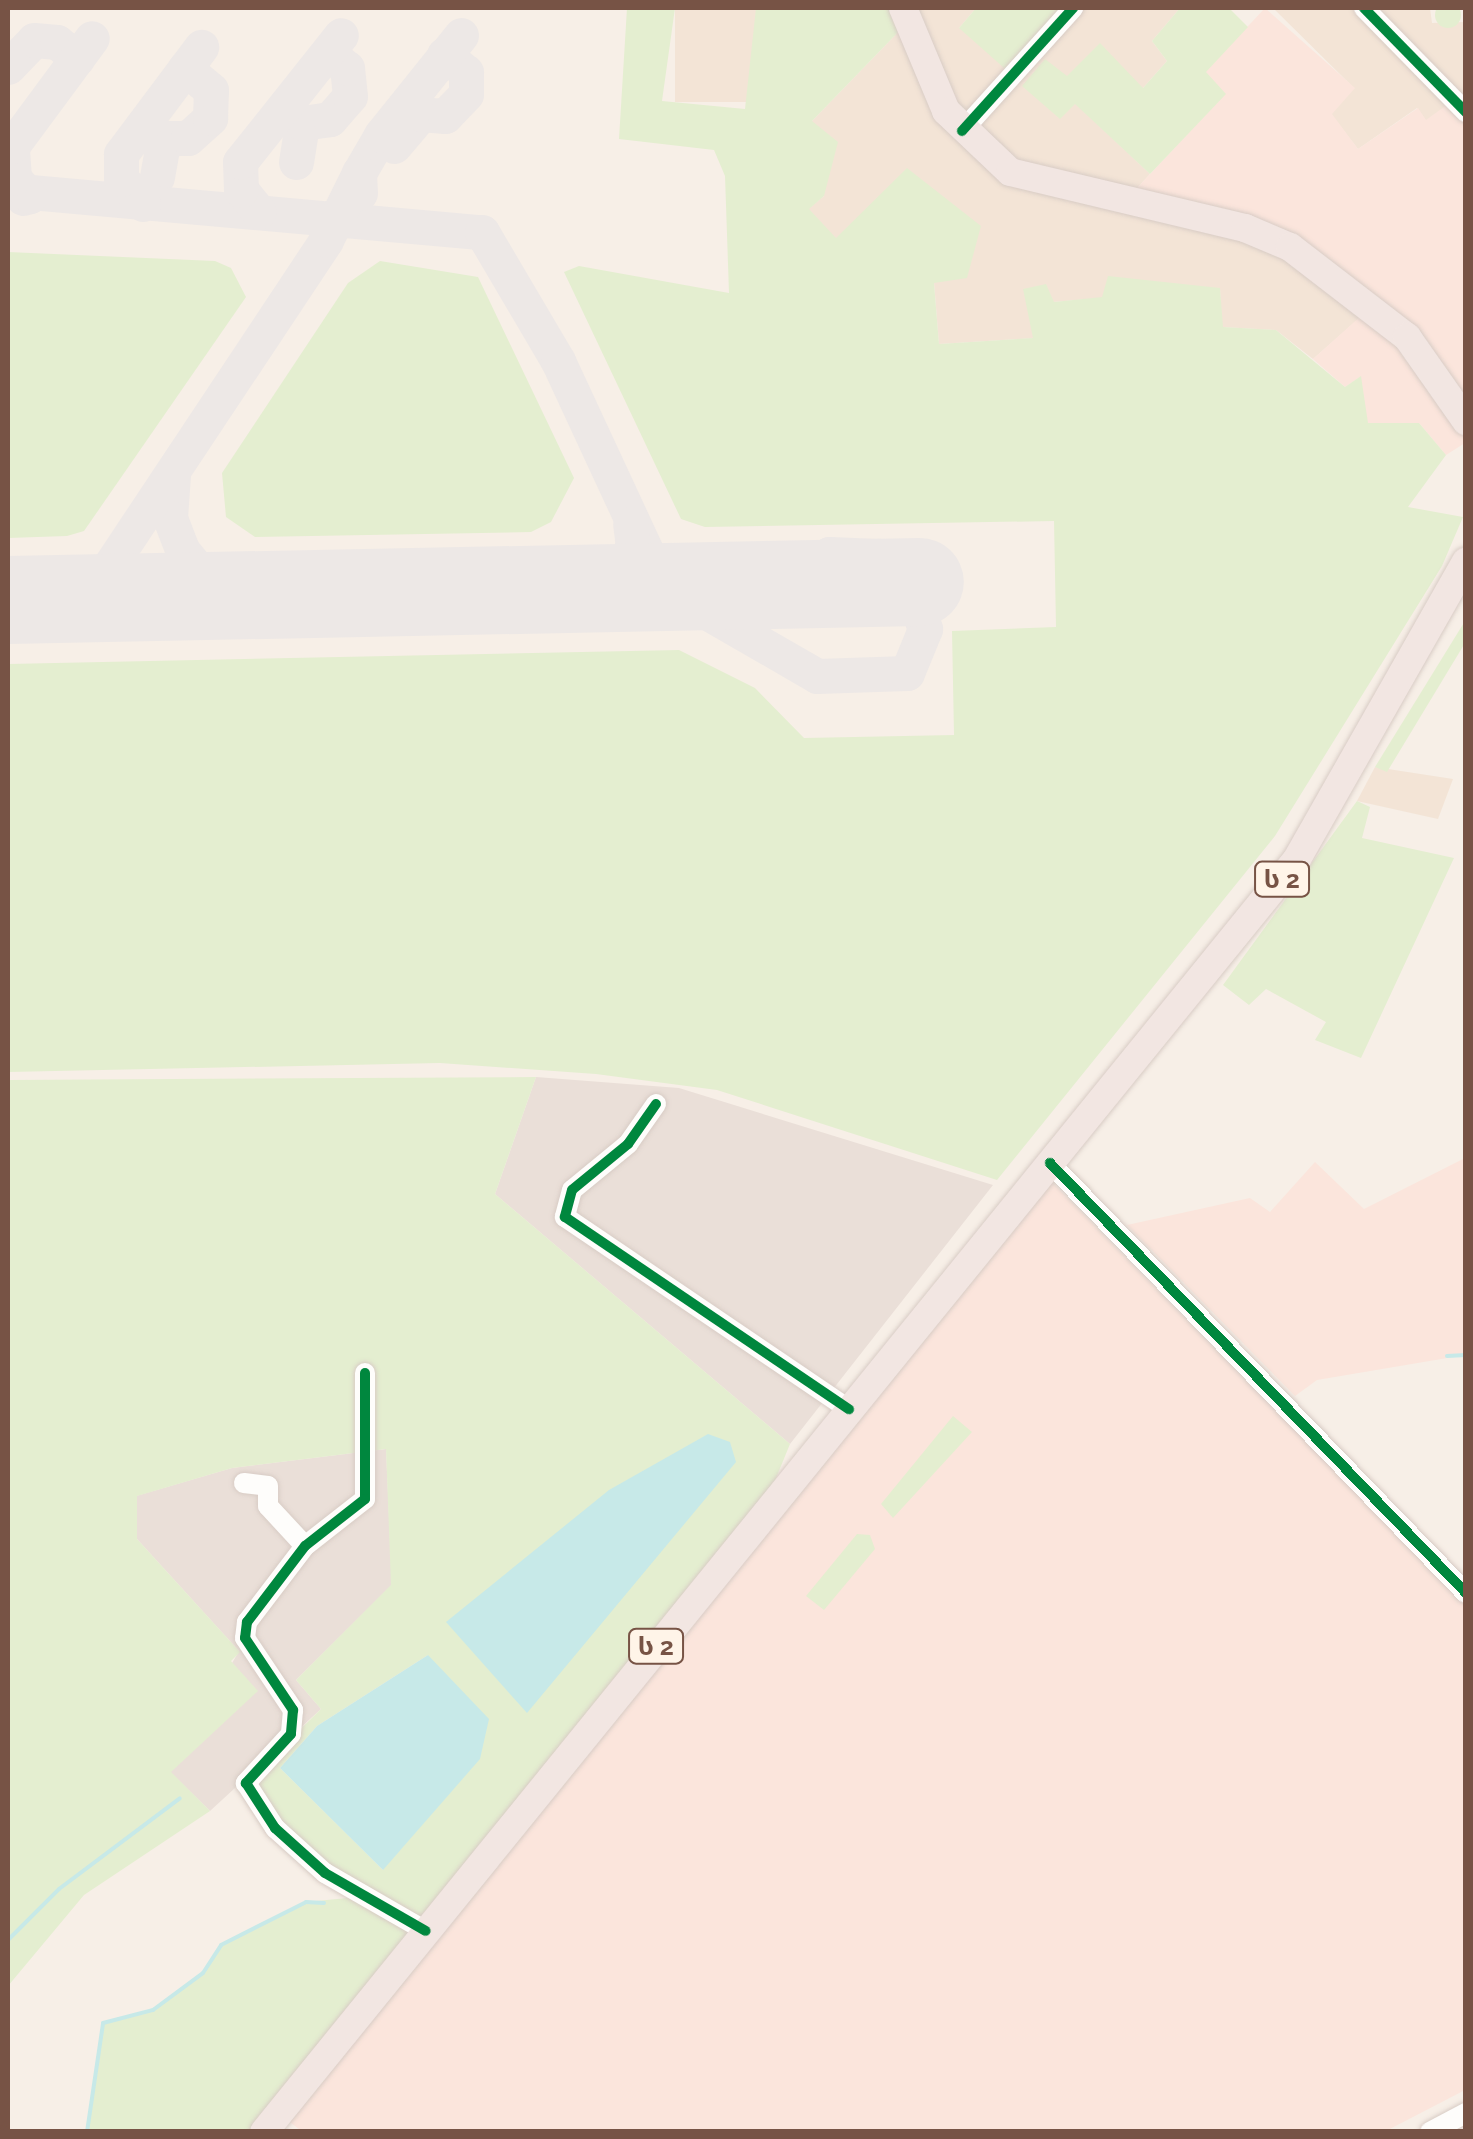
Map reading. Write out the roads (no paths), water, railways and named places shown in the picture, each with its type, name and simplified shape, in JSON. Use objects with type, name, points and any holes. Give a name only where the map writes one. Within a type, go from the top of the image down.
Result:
[{"type":"highway","points":[[903,8],[916,55],[962,130],[1041,186],[1245,228],[1290,247],[1407,338],[1466,421]]},
{"type":"highway","name":"ს 2","points":[[264,2132],[1298,859],[1466,562]]},
{"type":"street","points":[[962,130],[1073,8]]},
{"type":"street","points":[[1364,8],[1466,112]]},
{"type":"street","points":[[656,1104],[628,1144],[572,1190],[565,1217],[848,1409]]},
{"type":"street","points":[[1050,1164],[1466,1594]]},
{"type":"street","points":[[365,1373],[365,1499],[305,1546],[247,1622],[245,1638],[294,1710],[291,1734],[246,1784],[276,1828],[325,1873],[426,1931]]},
{"type":"street","points":[[244,1483],[268,1486],[268,1506],[305,1546]]},
{"type":"street","points":[[1430,2132],[1466,2113]]},
{"type":"water","points":[[708,1434],[730,1442],[736,1462],[527,1713],[446,1622],[609,1490]]},
{"type":"water","points":[[428,1655],[489,1719],[480,1759],[383,1870],[280,1768],[317,1726]]},
{"type":"waterway","points":[[1447,1356],[1466,1355]]},
{"type":"waterway","points":[[8,1940],[59,1889],[180,1798]]},
{"type":"waterway","points":[[87,2132],[103,2023],[153,2010],[203,1973],[221,1945],[306,1902],[324,1903]]}]
